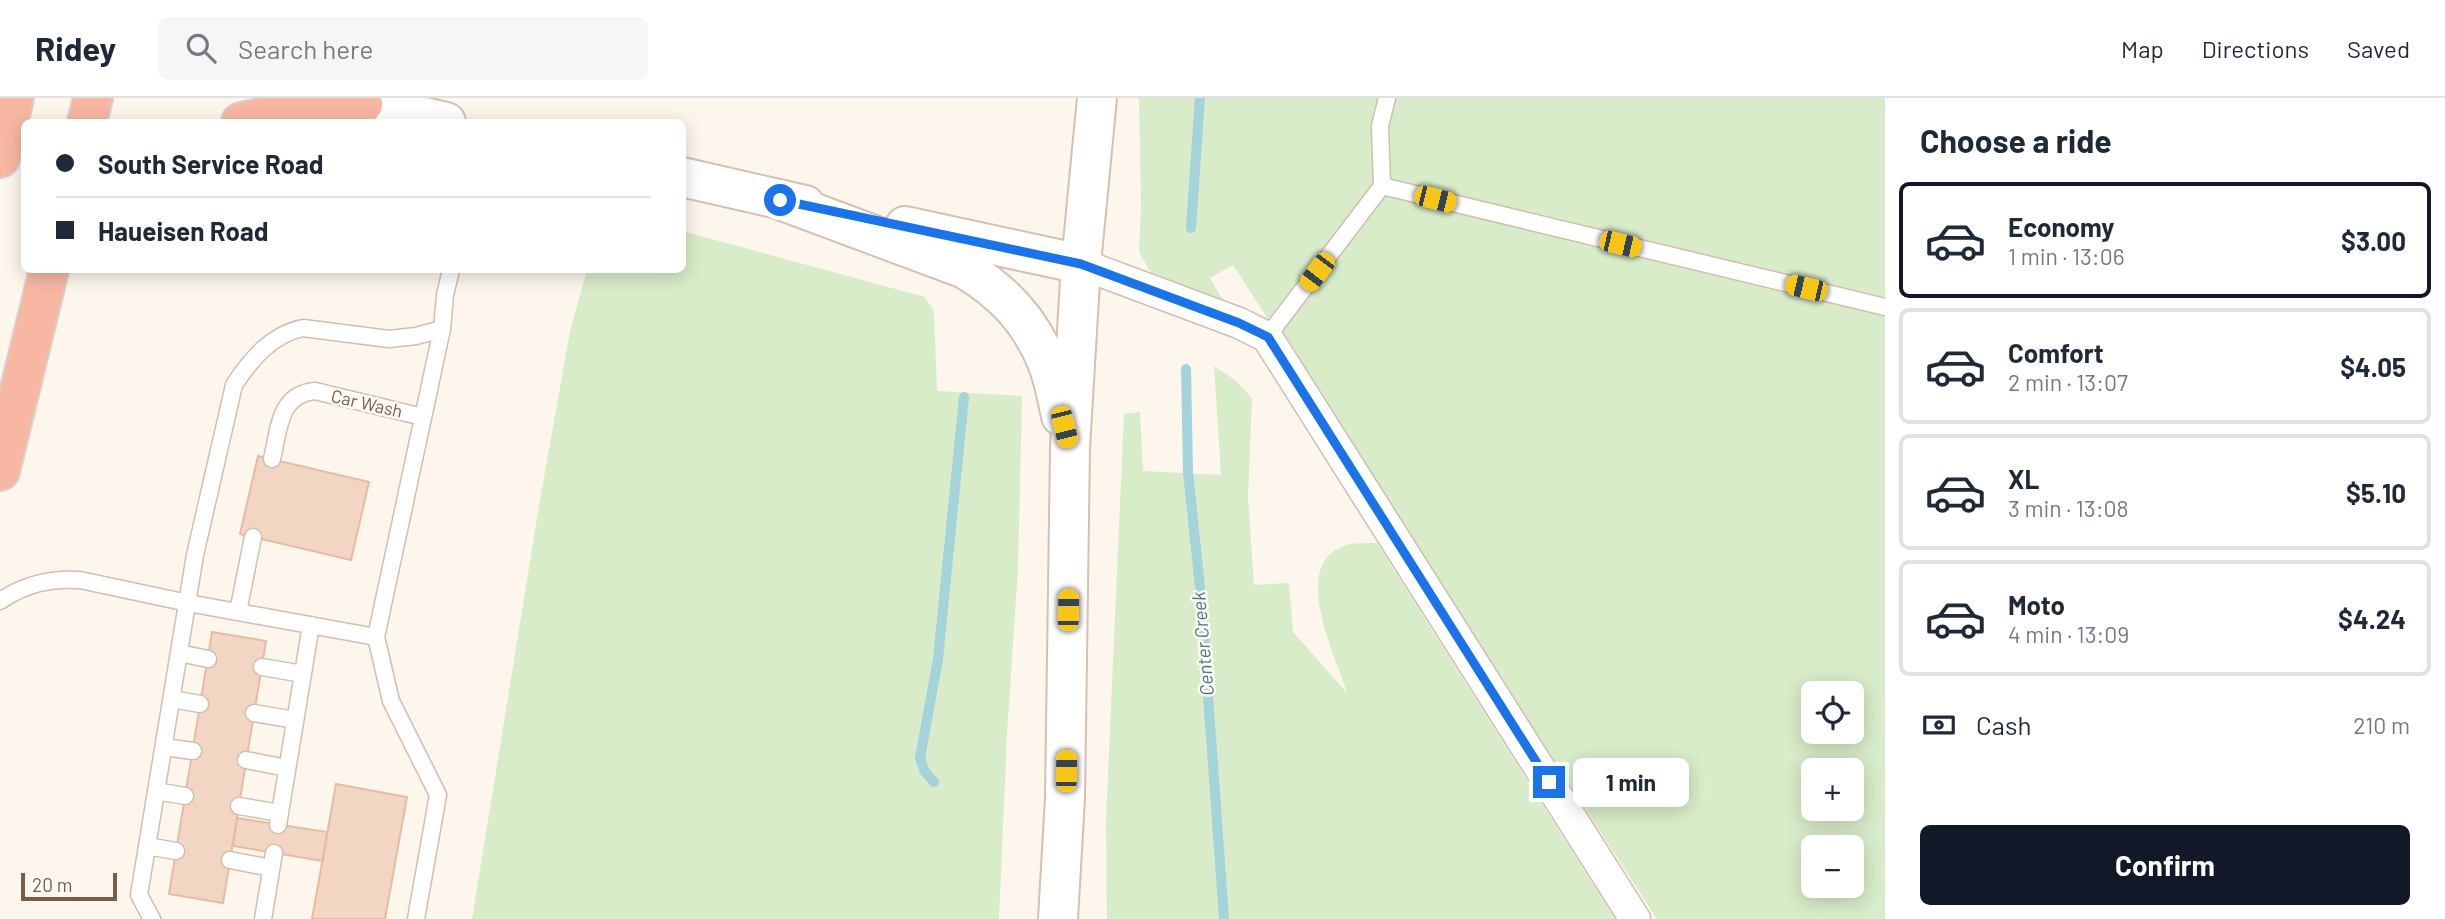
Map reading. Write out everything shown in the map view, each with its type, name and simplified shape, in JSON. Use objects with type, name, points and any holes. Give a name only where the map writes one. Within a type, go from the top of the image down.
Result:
[{"type":"highway","points":[[0,158],[14,98]]},
{"type":"highway","points":[[88,119],[93,98]]},
{"type":"highway","points":[[255,119],[352,101]]},
{"type":"highway","points":[[0,471],[48,273]]},
{"type":"street","points":[[1058,919],[1065,798],[1070,448],[1081,264],[1097,98]]},
{"type":"street","points":[[352,101],[433,119]]},
{"type":"street","points":[[686,178],[1081,264],[1239,323],[1268,337],[1635,919]]},
{"type":"street","points":[[780,200],[965,269],[1008,299],[1030,329],[1048,363],[1070,448]]},
{"type":"lane","points":[[1268,337],[1382,186],[1380,126],[1387,98]]},
{"type":"lane","points":[[1382,186],[1885,307]]},
{"type":"lane","points":[[416,919],[438,795],[391,701],[376,637],[442,329],[450,273]]},
{"type":"lane","points":[[152,919],[139,895],[195,555],[234,385],[253,359],[276,338],[289,331],[303,328],[389,338],[416,336],[442,329]]},
{"type":"lane","name":"Car Wash","points":[[272,459],[285,407],[291,400],[306,392],[315,391],[423,417]]},
{"type":"lane","points":[[238,612],[253,537]]},
{"type":"lane","points":[[0,601],[38,582],[66,579],[94,581],[188,603],[376,637]]},
{"type":"lane","points":[[239,806],[279,819],[311,625]]},
{"type":"lane","points":[[179,653],[208,659]]},
{"type":"lane","points":[[262,667],[303,674]]},
{"type":"lane","points":[[172,699],[200,704]]},
{"type":"lane","points":[[254,713],[295,720]]},
{"type":"lane","points":[[164,747],[192,751]]},
{"type":"lane","points":[[246,761],[288,768]]},
{"type":"lane","points":[[156,792],[185,796]]},
{"type":"lane","points":[[147,846],[176,850]]},
{"type":"lane","points":[[230,860],[272,861],[262,919]]},
{"type":"green space","points":[[1139,98],[1885,98],[1885,919],[1657,919],[1233,265],[1210,278],[1223,300],[1151,273],[1139,252]]},
{"type":"green space","points":[[686,232],[925,297],[934,312],[937,391],[1022,396],[1018,568],[999,919],[472,919],[570,331],[586,273],[686,273]]},
{"type":"green space","points":[[1214,366],[1235,380],[1252,398],[1248,497],[1254,585],[1289,583],[1293,632],[1347,693],[1322,617],[1318,595],[1319,576],[1325,560],[1339,548],[1352,544],[1377,543],[1615,919],[1107,919],[1106,820],[1124,414],[1140,412],[1143,471],[1221,475]]},
{"type":"building","points":[[258,456],[369,482],[351,560],[240,534]]},
{"type":"building","points":[[212,632],[266,641],[223,903],[169,894]]},
{"type":"building","points":[[336,784],[407,797],[385,919],[312,919]]},
{"type":"building","points":[[237,818],[327,832],[323,861],[233,846]]},
{"type":"waterway","name":"Center Creek","points":[[1191,228],[1200,98]]},
{"type":"waterway","name":"Center Creek","points":[[1186,369],[1188,472],[1201,597],[1224,919]]},
{"type":"waterway","points":[[934,782],[925,772],[920,758],[938,659],[964,397]]},
{"type":"route","points":[[780,200],[1081,264],[1239,323],[1268,337],[1549,782]]}]
